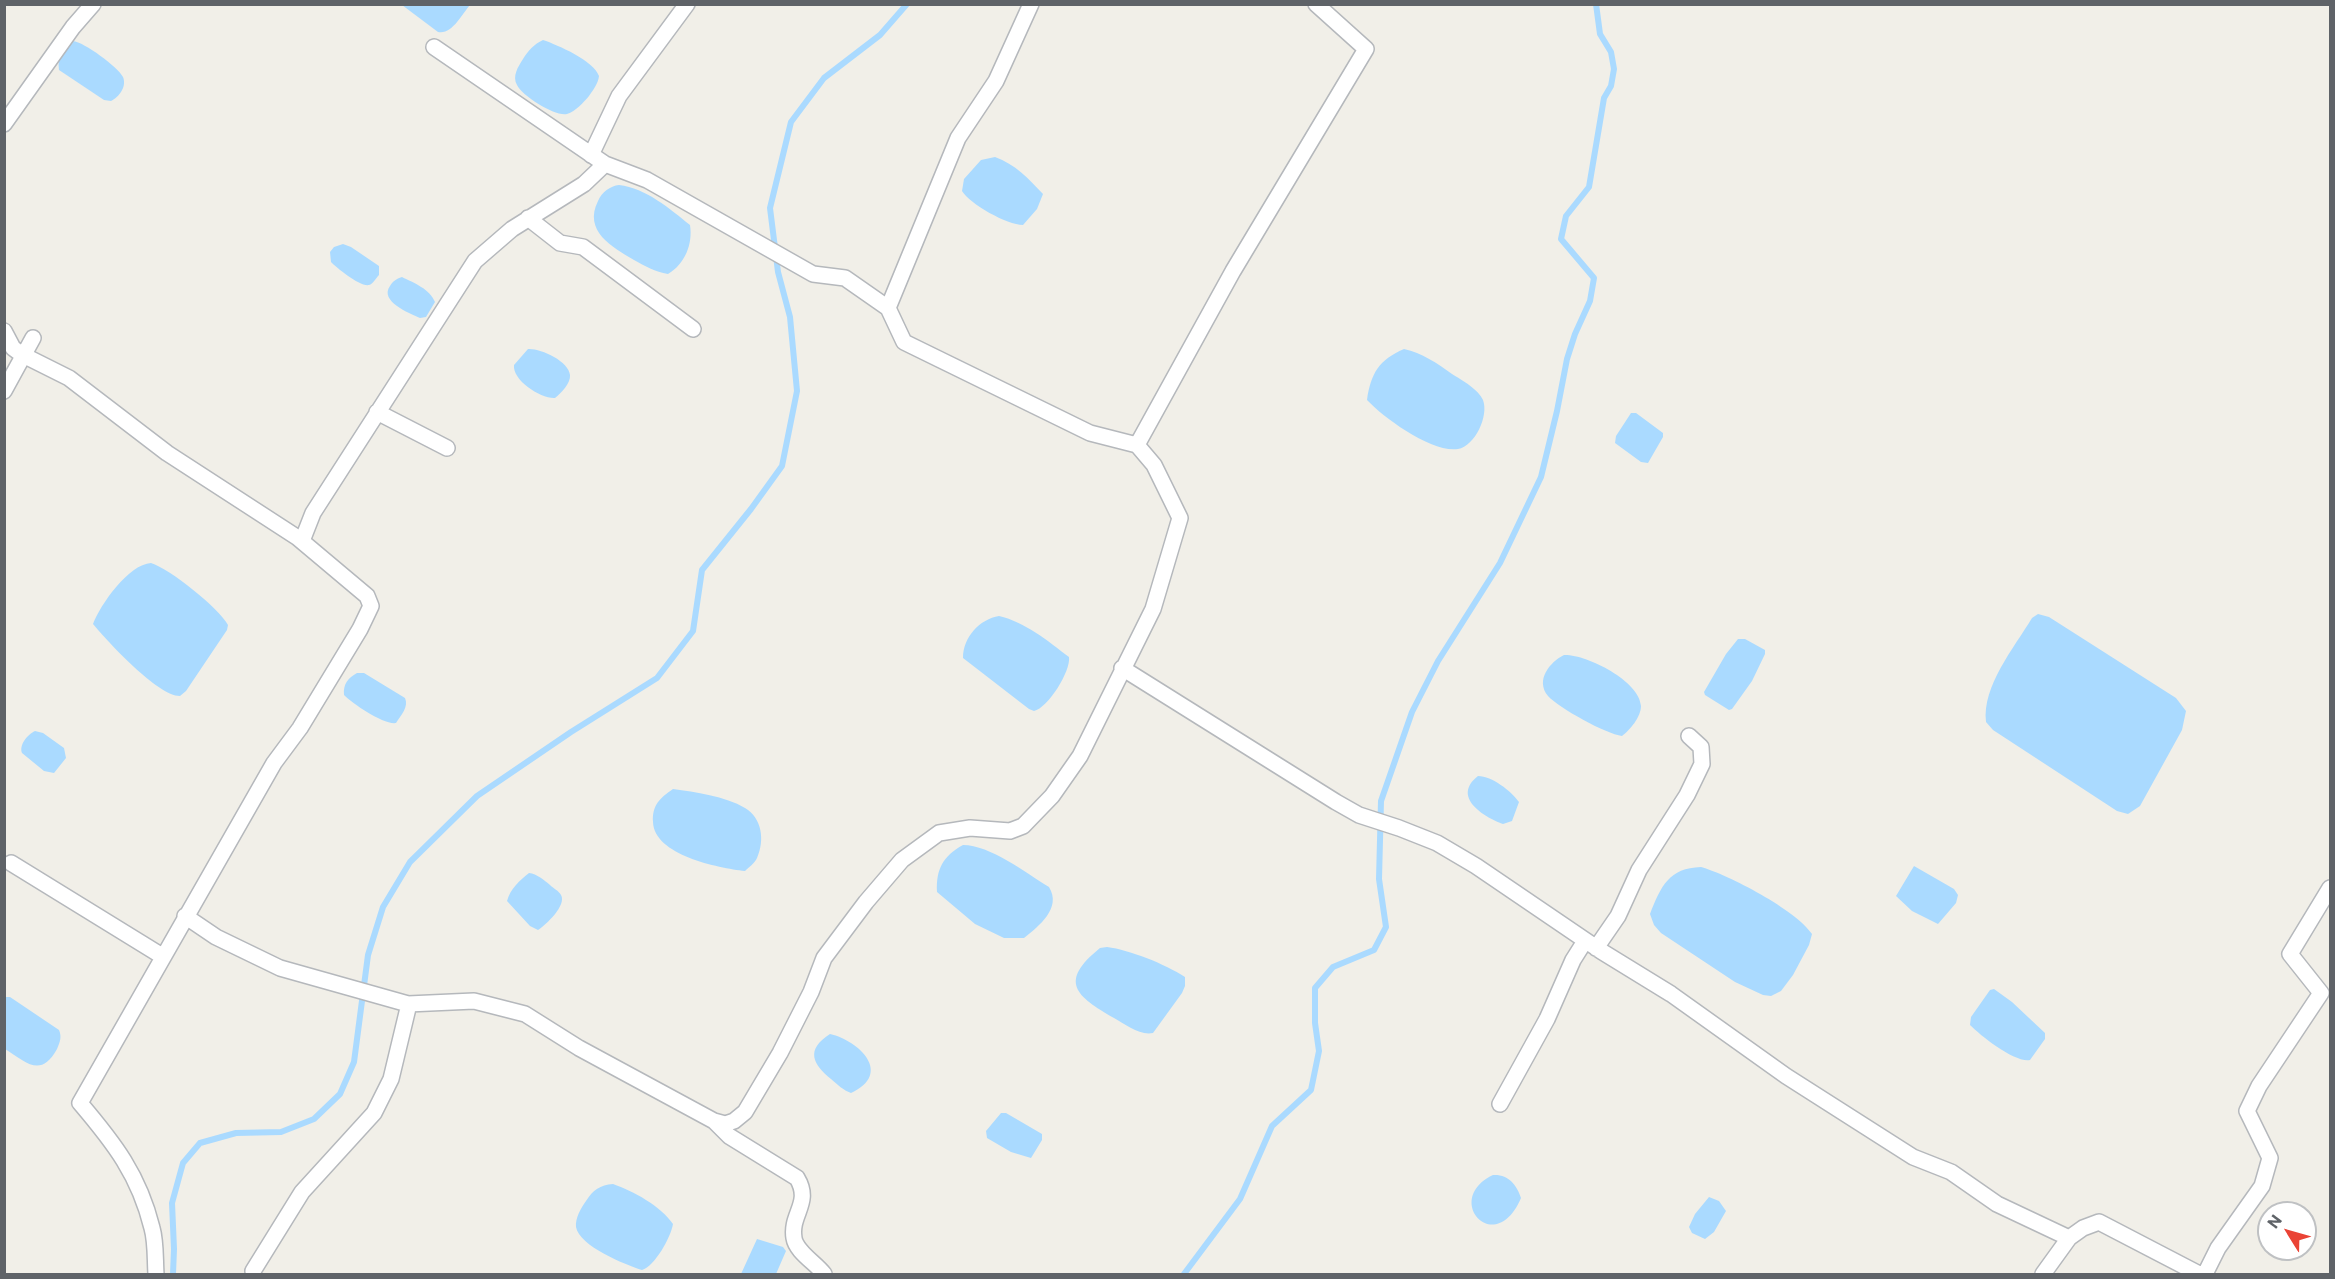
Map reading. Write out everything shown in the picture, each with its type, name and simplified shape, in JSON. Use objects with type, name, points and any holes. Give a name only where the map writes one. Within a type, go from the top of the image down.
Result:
[{"type":"street","points":[[6,118],[73,27],[93,4]]},
{"type":"street","points":[[591,155],[618,96],[687,4]]},
{"type":"street","points":[[888,308],[958,138],[996,81],[1031,4]]},
{"type":"street","points":[[1137,445],[1233,270],[1366,50],[1316,4]]},
{"type":"street","points":[[185,915],[216,937],[280,968],[409,1004],[474,1001],[525,1014],[579,1048],[714,1121],[725,1124],[745,1112],[785,1043],[811,992],[825,958],[866,902],[902,861],[939,833],[970,828],[1010,831],[1023,826],[1052,796],[1080,756],[1153,609],[1180,518],[1154,465],[1137,445],[1090,434],[904,342],[888,308],[845,278],[813,274],[647,180],[604,164],[434,47]]},
{"type":"street","points":[[302,542],[313,513],[475,261],[512,229],[584,184],[604,164]]},
{"type":"street","points":[[528,218],[560,243],[583,247],[693,330]]},
{"type":"street","points":[[4,331],[13,348],[23,356],[69,378],[167,453],[302,542],[368,596],[370,606],[360,629],[300,728],[274,763],[185,915],[80,1103],[116,1147],[139,1185],[153,1230],[156,1275]]},
{"type":"street","points":[[4,391],[33,338]]},
{"type":"street","points":[[377,412],[447,448]]},
{"type":"street","points":[[1122,668],[1252,751],[1359,815],[1437,843],[1476,866],[1591,944],[1671,994],[1786,1076],[1913,1157],[1951,1172],[1997,1204],[2068,1238]]},
{"type":"street","points":[[1500,1104],[1547,1019],[1573,960],[1618,916],[1639,870],[1687,795],[1702,764],[1701,747],[1689,736]]},
{"type":"street","points":[[11,863],[162,957]]},
{"type":"street","points":[[2205,1275],[2218,1248],[2262,1186],[2270,1158],[2247,1112],[2259,1086],[2321,993],[2290,954],[2331,888]]},
{"type":"street","points":[[253,1271],[302,1192],[374,1113],[391,1079],[409,1004]]},
{"type":"street","points":[[714,1121],[729,1136],[797,1178],[803,1188],[803,1198],[794,1229],[794,1239],[797,1246],[824,1275]]},
{"type":"street","points":[[2043,1275],[2068,1238],[2083,1228],[2099,1222],[2199,1275]]},
{"type":"water","points":[[402,5],[470,5],[452,27],[438,32]]},
{"type":"water","points":[[543,40],[583,59],[596,70],[599,76],[589,96],[576,109],[567,114],[555,112],[540,105],[525,95],[516,82],[519,65],[529,51]]},
{"type":"water","points":[[73,41],[100,56],[115,67],[123,77],[123,88],[114,99],[104,100],[59,70],[62,53]]},
{"type":"water","points":[[995,157],[1015,168],[1043,194],[1037,209],[1023,225],[1008,222],[990,213],[973,202],[962,191],[964,179],[981,160]]},
{"type":"water","points":[[619,185],[648,195],[690,225],[689,246],[686,253],[679,265],[668,274],[650,268],[626,255],[609,244],[597,229],[594,212],[598,201],[607,190]]},
{"type":"water","points":[[343,244],[379,266],[379,275],[369,285],[355,280],[331,262],[330,252],[334,247]]},
{"type":"water","points":[[402,277],[421,287],[433,297],[435,302],[426,317],[420,318],[403,310],[388,297],[391,284]]},
{"type":"water","points":[[528,349],[553,356],[568,370],[569,381],[555,398],[535,392],[518,377],[514,365]]},
{"type":"water","points":[[1404,349],[1435,362],[1481,396],[1484,407],[1482,422],[1475,436],[1464,447],[1447,449],[1422,440],[1385,416],[1367,400],[1371,382],[1378,368],[1388,358]]},
{"type":"water","points":[[1631,413],[1636,413],[1663,433],[1648,463],[1641,462],[1615,443],[1616,436]]},
{"type":"water","points":[[151,563],[170,573],[193,590],[215,609],[228,625],[227,630],[186,691],[180,696],[171,694],[147,678],[121,655],[93,624],[116,587],[134,570]]},
{"type":"water","points":[[2038,614],[2049,617],[2176,698],[2186,711],[2182,730],[2140,806],[2128,814],[2117,811],[1993,730],[1986,722],[1986,708],[1994,681],[2032,618]]},
{"type":"water","points":[[999,616],[1027,627],[1069,657],[1066,671],[1052,696],[1034,711],[963,658],[966,643],[974,630],[985,621]]},
{"type":"water","points":[[1738,639],[1745,639],[1765,650],[1765,654],[1752,681],[1729,710],[1705,695],[1704,692],[1726,654]]},
{"type":"water","points":[[1564,655],[1598,664],[1632,687],[1641,706],[1632,727],[1622,736],[1605,731],[1583,720],[1548,696],[1543,684],[1546,672]]},
{"type":"water","points":[[357,673],[364,673],[405,698],[405,708],[396,723],[384,721],[344,695],[347,682]]},
{"type":"water","points":[[35,731],[43,733],[64,748],[66,758],[54,773],[44,771],[22,753],[24,740]]},
{"type":"water","points":[[1478,776],[1501,785],[1519,802],[1512,821],[1503,824],[1487,816],[1473,805],[1468,791]]},
{"type":"water","points":[[673,789],[719,798],[751,812],[758,823],[761,844],[757,858],[745,871],[719,867],[689,858],[664,843],[656,833],[653,822],[654,811],[661,799]]},
{"type":"water","points":[[963,845],[974,846],[996,855],[1049,887],[1053,902],[1051,909],[1042,922],[1024,938],[1004,938],[975,924],[937,892],[938,876],[942,864],[950,854]]},
{"type":"water","points":[[1914,866],[1954,889],[1958,895],[1956,903],[1938,924],[1912,911],[1896,896]]},
{"type":"water","points":[[1701,867],[1728,877],[1761,894],[1792,915],[1812,934],[1809,945],[1793,975],[1781,991],[1771,996],[1763,995],[1735,982],[1661,933],[1654,925],[1650,914],[1658,895],[1668,880],[1681,871]]},
{"type":"water","points":[[529,873],[538,876],[559,892],[562,899],[555,914],[538,930],[530,926],[507,901],[513,889]]},
{"type":"water","points":[[1107,947],[1147,958],[1185,977],[1182,993],[1153,1033],[1138,1031],[1114,1018],[1090,1003],[1077,987],[1076,979],[1079,970],[1100,948]]},
{"type":"water","points":[[1994,989],[2012,1002],[2045,1033],[2045,1039],[2030,1060],[2007,1053],[1970,1025],[1971,1017],[1990,990]]},
{"type":"water","points":[[4,997],[10,997],[59,1030],[58,1046],[45,1063],[33,1065],[27,1063],[5,1049]]},
{"type":"water","points":[[830,1034],[852,1044],[868,1059],[871,1068],[870,1077],[851,1093],[831,1079],[820,1068],[814,1057],[817,1046]]},
{"type":"water","points":[[1001,1113],[1006,1113],[1042,1134],[1042,1140],[1031,1158],[1011,1152],[987,1138],[986,1131]]},
{"type":"water","points":[[1493,1175],[1503,1176],[1511,1181],[1521,1198],[1510,1216],[1498,1224],[1487,1224],[1478,1218],[1473,1209],[1472,1197],[1478,1185]]},
{"type":"water","points":[[613,1184],[646,1200],[668,1217],[673,1224],[662,1250],[652,1263],[642,1270],[594,1248],[579,1234],[576,1227],[579,1213],[591,1194],[601,1187]]},
{"type":"water","points":[[1709,1197],[1719,1201],[1726,1211],[1714,1232],[1705,1239],[1692,1233],[1689,1227],[1695,1214]]},
{"type":"water","points":[[757,1239],[783,1247],[786,1251],[776,1274],[741,1274]]},
{"type":"waterway","points":[[173,1274],[172,1203],[183,1163],[200,1143],[236,1133],[281,1132],[314,1119],[340,1094],[354,1062],[368,955],[383,907],[410,862],[477,796],[571,732],[657,678],[693,631],[702,570],[782,466],[797,391],[790,317],[778,272],[770,208],[791,122],[824,78],[880,35],[907,4]]},
{"type":"waterway","points":[[1184,1274],[1240,1199],[1272,1126],[1311,1090],[1319,1051],[1315,1023],[1315,988],[1333,967],[1374,950],[1386,927],[1379,879],[1381,801],[1412,712],[1438,661],[1500,563],[1541,477],[1567,359],[1590,301],[1594,278],[1561,239],[1566,216],[1589,187],[1604,98],[1611,86],[1614,69],[1611,52],[1600,34],[1596,4]]}]
